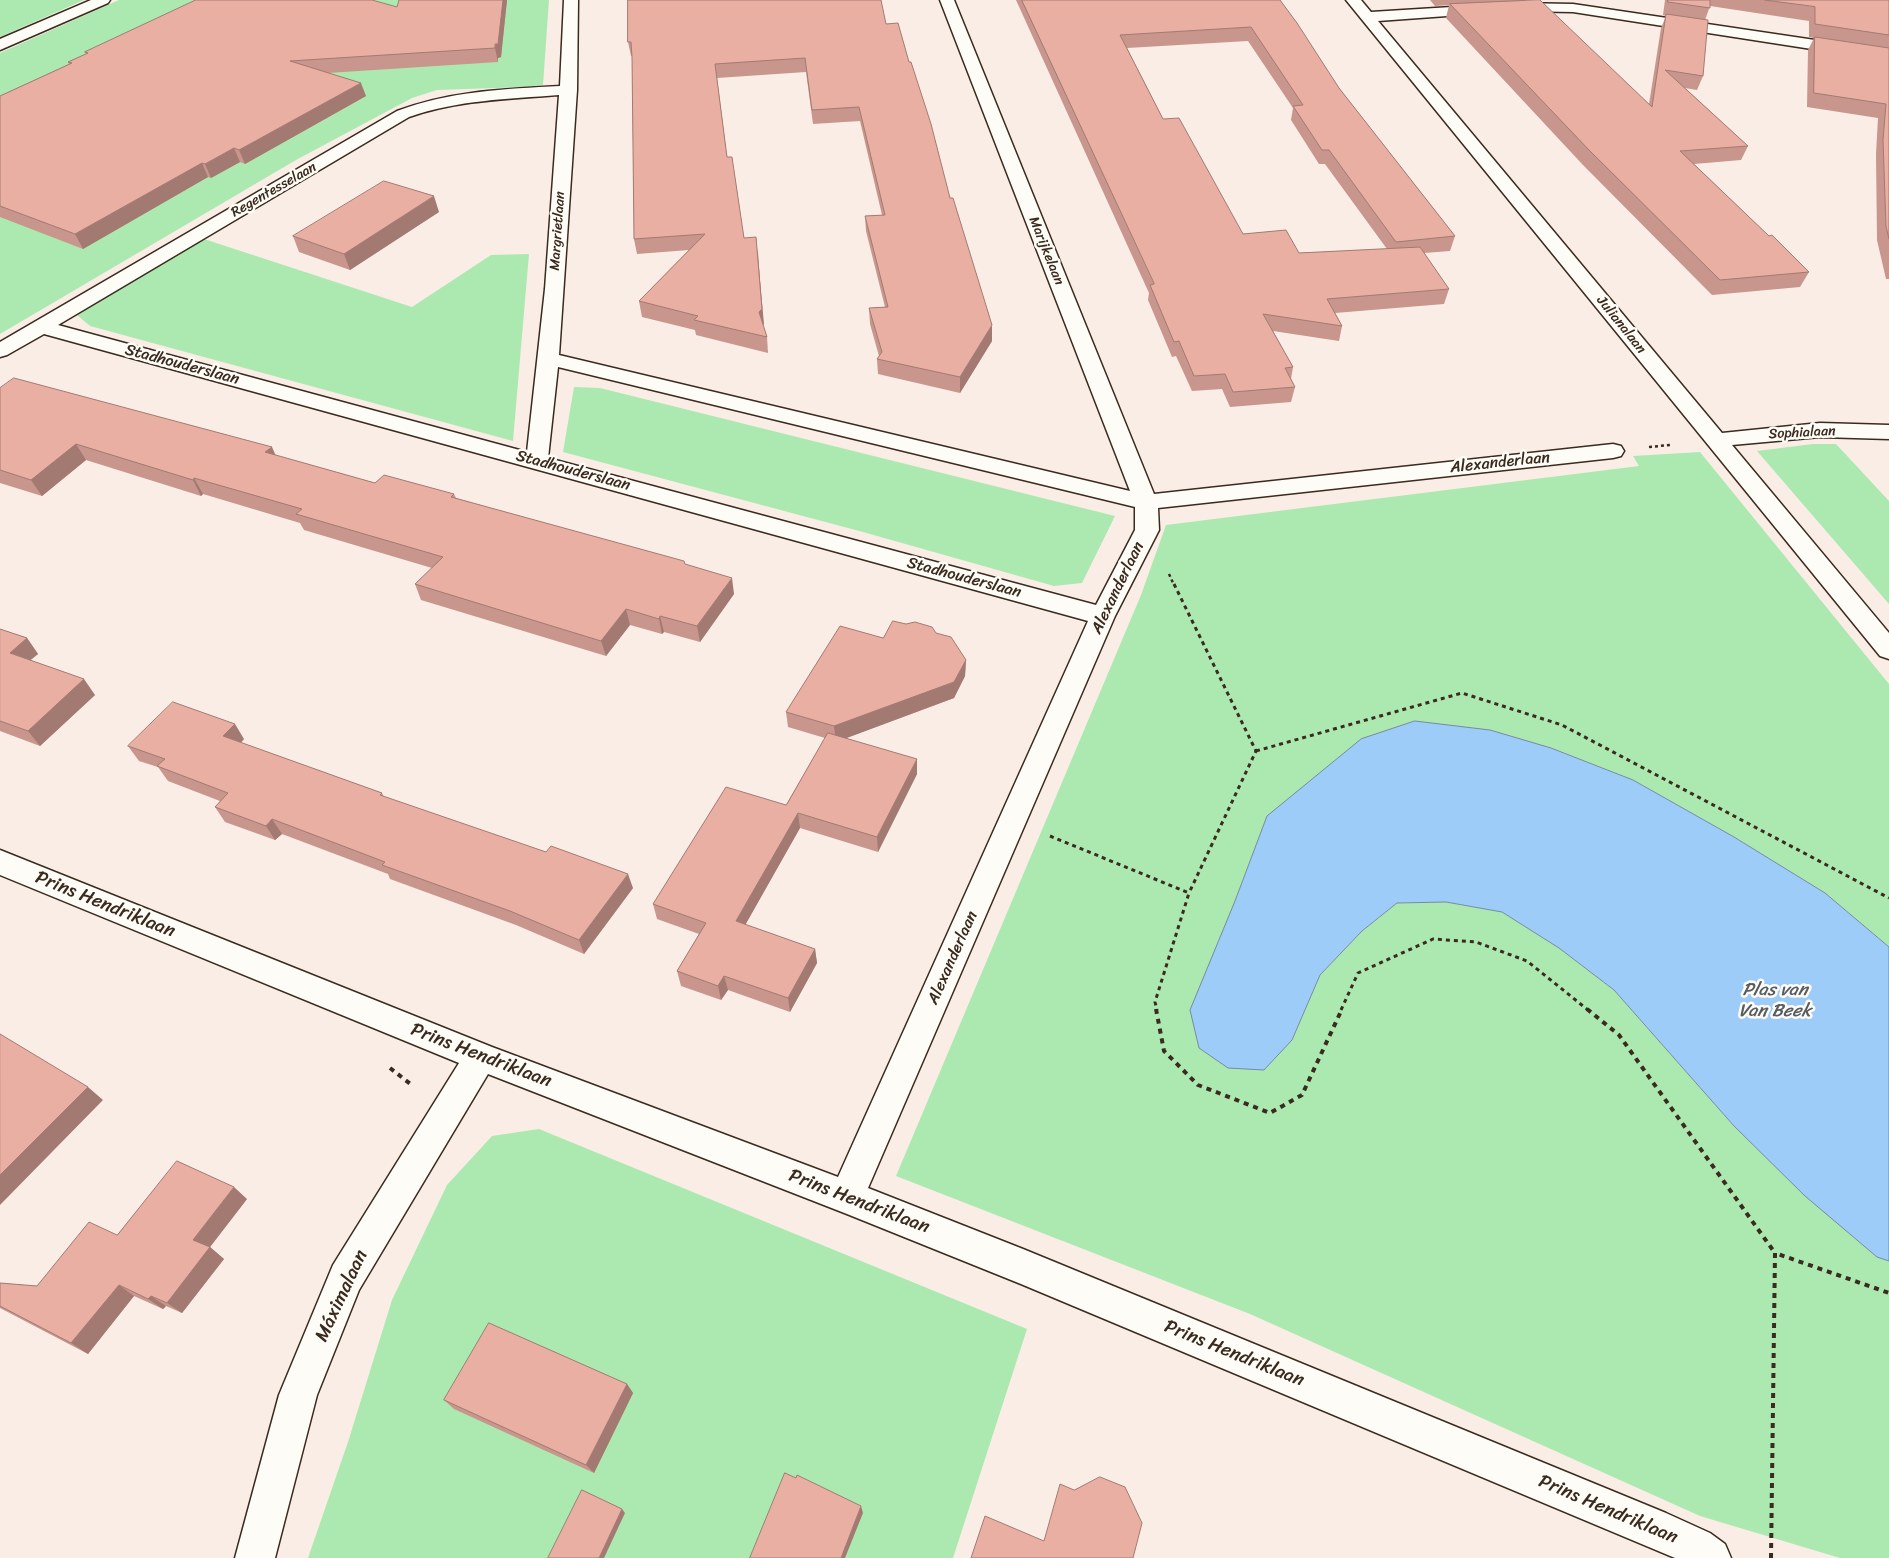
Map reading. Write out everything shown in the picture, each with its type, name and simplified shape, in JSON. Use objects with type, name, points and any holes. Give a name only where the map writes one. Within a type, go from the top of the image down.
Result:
[{"type":"street","points":[[0,45],[103,0]]},
{"type":"street","name":"Margrietlaan","points":[[536,461],[549,359],[569,90],[571,0]]},
{"type":"street","name":"Marijkelaan","points":[[947,0],[1146,502]]},
{"type":"street","name":"Julianalaan","points":[[1353,0],[1889,650]]},
{"type":"street","points":[[1367,17],[1516,8],[1573,8],[1889,56]]},
{"type":"street","name":"Regentesselaan","points":[[0,351],[403,114],[424,105],[446,99],[569,90]]},
{"type":"street","name":"Stadhouderslaan","points":[[42,327],[1104,616]]},
{"type":"street","points":[[549,359],[1146,502]]},
{"type":"street","name":"Sophialaan","points":[[1715,440],[1820,430],[1889,432]]},
{"type":"street","name":"Alexanderlaan","points":[[847,1197],[1104,616],[1147,530],[1146,502],[1613,451]]},
{"type":"street","name":"Prins Hendriklaan","points":[[0,862],[482,1057],[847,1197],[1033,1271],[1642,1523],[1696,1547],[1711,1558]]},
{"type":"street","name":"Máximalaan","points":[[255,1558],[298,1395],[346,1278],[388,1206],[482,1057]]},
{"type":"path","points":[[1613,451],[1715,440]]},
{"type":"path","points":[[1147,530],[1256,752]]},
{"type":"path","points":[[1889,898],[1562,725],[1462,693],[1256,752],[1189,893],[1155,1002],[1164,1051],[1198,1085],[1270,1113],[1302,1095],[1358,973],[1433,939],[1476,942],[1527,961],[1619,1035],[1775,1253],[1889,1293]]},
{"type":"path","points":[[1014,822],[1189,893]]},
{"type":"path","points":[[1771,1558],[1775,1253]]},
{"type":"green space","points":[[0,0],[84,0],[0,37]]},
{"type":"green space","points":[[119,0],[549,0],[543,85],[437,90],[412,98],[296,160],[0,334],[0,53]]},
{"type":"green space","points":[[204,239],[412,307],[491,255],[529,254],[513,441],[90,326],[77,315]]},
{"type":"green space","points":[[574,387],[600,388],[1115,516],[1082,583],[1054,586],[863,532],[563,452]]},
{"type":"green space","points":[[1813,444],[1836,444],[1889,501],[1889,604],[1757,451]]},
{"type":"green space","points":[[1700,452],[1889,684],[1889,947],[1825,893],[1734,837],[1633,780],[1551,748],[1267,816],[1235,901],[1292,1040],[1320,975],[1362,931],[1397,903],[1446,902],[1502,912],[1559,948],[1614,990],[1734,1126],[1877,1257],[1889,1261],[1889,1558],[1840,1558],[1700,1516],[1250,1314],[896,1176],[1141,595],[1166,525],[1639,466],[1633,456]]},
{"type":"green space","points":[[539,1129],[1027,1329],[953,1558],[308,1558],[348,1442],[392,1300],[447,1185],[492,1136]]},
{"type":"water","name":"Plas van Van Beek","points":[[1415,721],[1490,730],[1551,748],[1633,780],[1734,837],[1825,893],[1889,947],[1889,1261],[1877,1257],[1805,1196],[1734,1126],[1614,990],[1559,948],[1502,912],[1446,902],[1397,903],[1362,931],[1320,975],[1292,1040],[1264,1070],[1228,1068],[1199,1048],[1190,1010],[1235,901],[1267,816],[1361,739]]},
{"type":"building","points":[[196,0],[372,0],[397,7],[399,0],[503,0],[498,44],[495,44],[495,48],[290,61],[361,83],[239,150],[234,148],[205,164],[202,163],[75,234],[0,206],[0,96],[72,63],[68,62],[88,53],[85,52]]},
{"type":"building","points":[[628,0],[881,0],[886,24],[898,23],[909,62],[911,62],[931,124],[950,198],[953,198],[992,325],[960,377],[877,359],[882,352],[869,308],[888,307],[865,216],[885,215],[859,107],[812,110],[805,58],[715,64],[727,157],[732,157],[744,238],[756,237],[762,309],[759,312],[767,337],[694,320],[698,316],[639,301],[705,234],[634,239],[632,57],[631,42],[628,42]]},
{"type":"building","points":[[1022,0],[1280,0],[1339,88],[1455,236],[1396,242],[1329,150],[1322,150],[1293,106],[1303,105],[1251,27],[1120,35],[1163,119],[1179,118],[1243,234],[1286,230],[1299,253],[1420,247],[1449,289],[1327,299],[1342,326],[1263,314],[1293,367],[1285,368],[1295,387],[1233,392],[1225,374],[1194,376],[1179,341],[1174,342],[1150,285],[1154,284]]},
{"type":"building","points":[[1540,0],[1652,107],[1666,14],[1708,20],[1703,76],[1665,70],[1748,146],[1680,151],[1769,236],[1772,235],[1809,272],[1720,280],[1589,150],[1450,4]]},
{"type":"building","points":[[1668,0],[1710,0],[1710,8],[1668,2]]},
{"type":"building","points":[[1765,0],[1889,0],[1889,35],[1815,24],[1815,7]]},
{"type":"building","points":[[1815,37],[1889,48],[1889,239],[1886,226],[1883,140],[1886,104],[1814,93]]},
{"type":"building","points":[[384,181],[434,196],[344,254],[293,236]]},
{"type":"building","points":[[14,378],[272,447],[265,452],[375,483],[384,475],[454,494],[451,497],[684,561],[685,564],[732,578],[697,626],[660,616],[659,619],[626,609],[601,641],[415,584],[443,557],[296,514],[302,509],[194,478],[193,480],[76,444],[31,480],[0,470],[0,388]]},
{"type":"building","points":[[893,621],[906,624],[915,622],[932,627],[936,633],[951,637],[966,660],[954,682],[834,726],[786,712],[840,626],[883,638]]},
{"type":"building","points":[[0,629],[27,638],[10,653],[84,679],[28,731],[0,721]]},
{"type":"building","points":[[173,702],[235,724],[223,736],[382,793],[380,795],[546,852],[551,846],[628,874],[579,940],[510,911],[382,865],[385,862],[272,819],[266,826],[215,807],[228,793],[157,766],[165,759],[128,746]]},
{"type":"building","points":[[828,733],[917,759],[877,837],[798,813],[736,921],[815,949],[788,998],[724,976],[718,986],[677,971],[706,923],[653,904],[726,787],[786,805]]},
{"type":"building","points":[[0,1034],[88,1087],[0,1175]]},
{"type":"building","points":[[177,1161],[234,1187],[193,1240],[210,1247],[167,1303],[151,1296],[148,1299],[119,1285],[71,1343],[0,1306],[0,1283],[37,1286],[89,1222],[117,1235]]},
{"type":"building","points":[[489,1323],[627,1384],[586,1465],[444,1400]]},
{"type":"building","points":[[785,1473],[796,1478],[797,1475],[861,1506],[841,1558],[750,1558]]},
{"type":"building","points":[[1100,1477],[1125,1487],[1142,1523],[1133,1558],[971,1558],[985,1516],[1044,1541],[1060,1484],[1074,1490]]},
{"type":"building","points":[[582,1490],[622,1509],[599,1558],[548,1558]]}]
